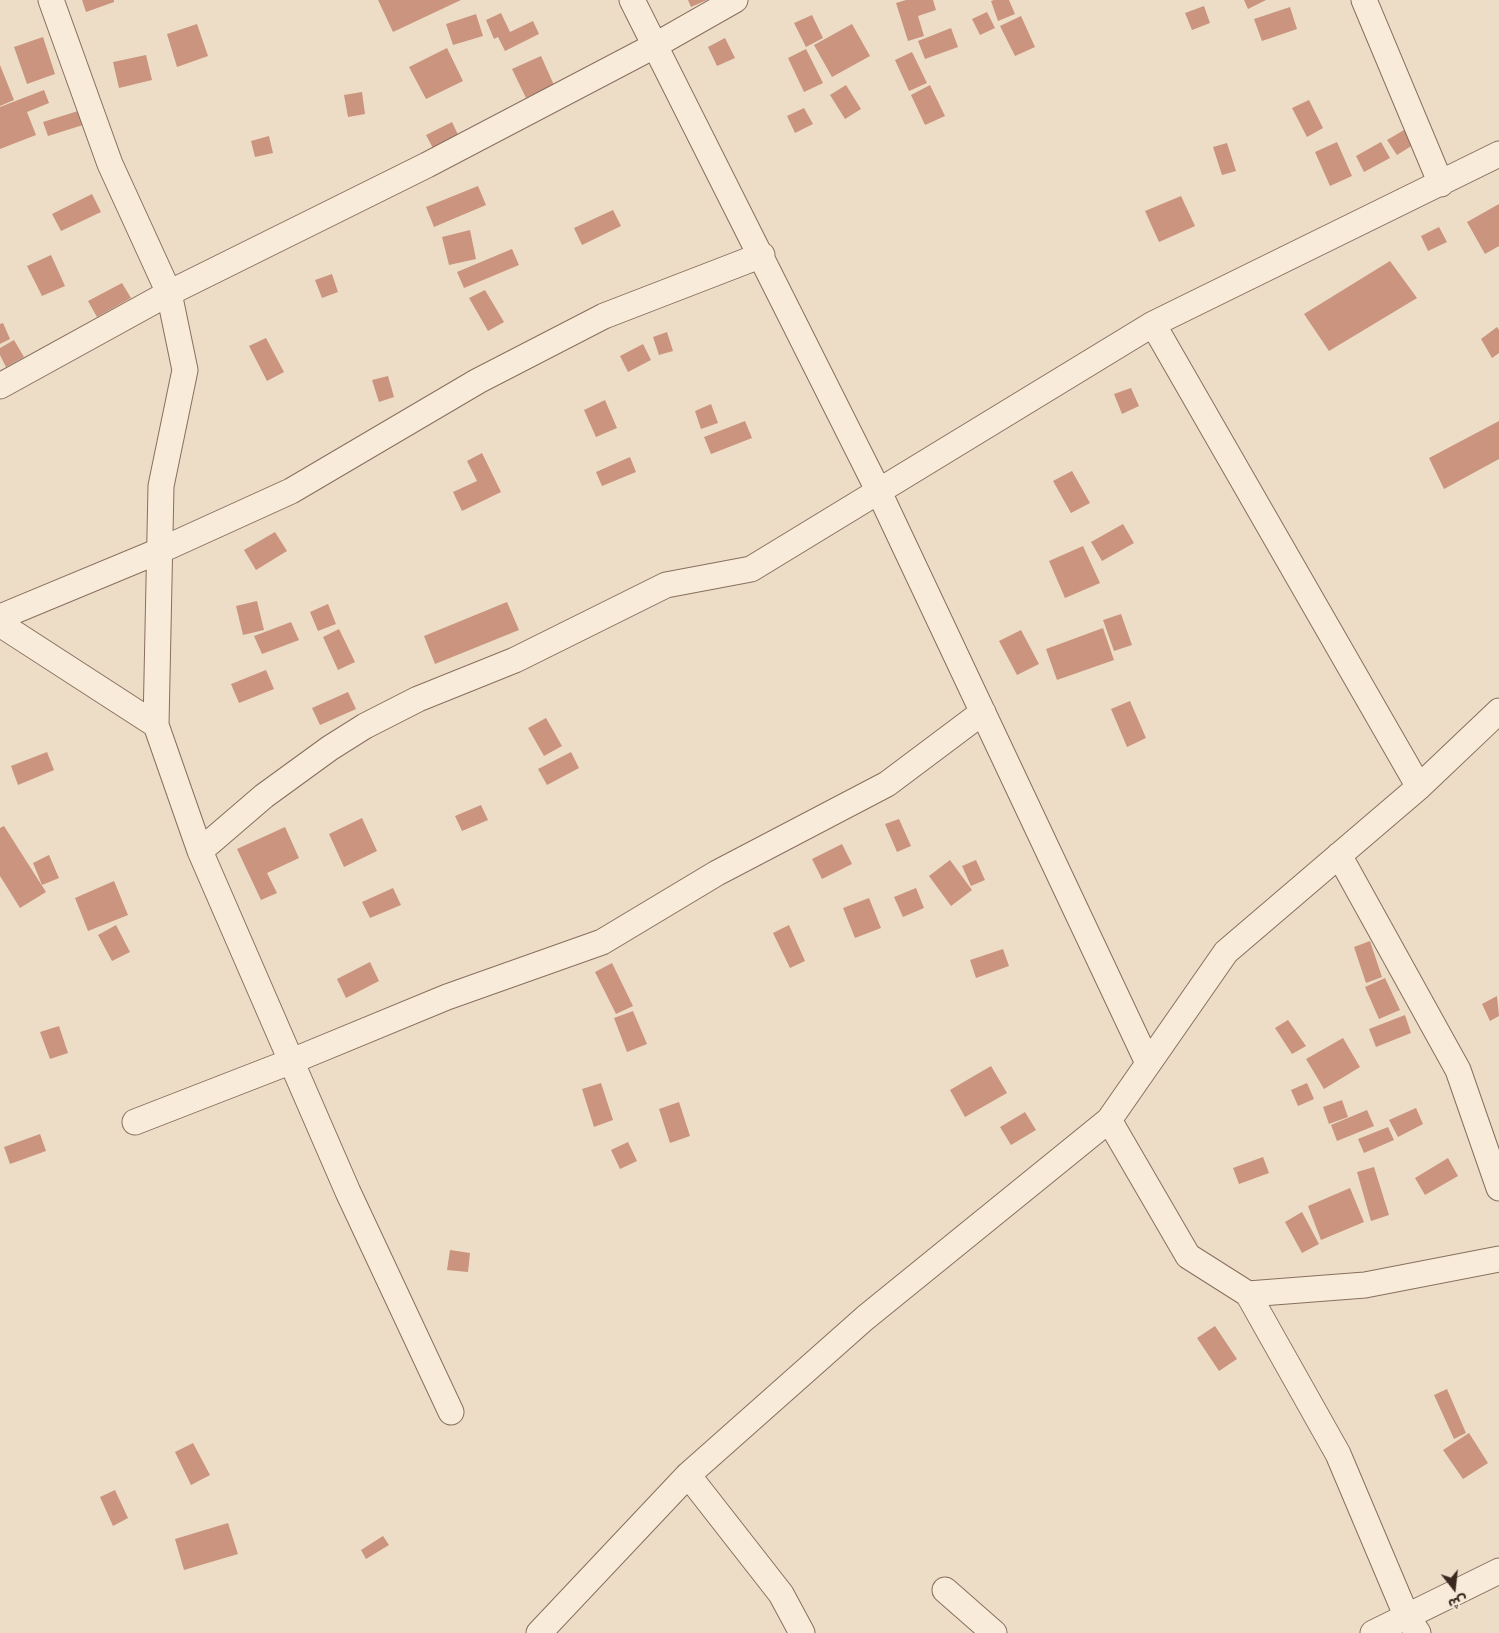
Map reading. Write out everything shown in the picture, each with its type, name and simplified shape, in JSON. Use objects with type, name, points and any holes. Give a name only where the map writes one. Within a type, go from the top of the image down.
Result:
[{"type":"street","points":[[51,0],[110,164],[169,293],[185,370],[161,486],[156,725],[200,851],[348,1192],[451,1412]]},
{"type":"street","points":[[632,0],[879,492],[1148,1064]]},
{"type":"street","points":[[0,386],[169,293],[427,165],[654,46],[735,0]]},
{"type":"street","points":[[1364,0],[1441,184]]},
{"type":"street","points":[[200,851],[264,796],[330,748],[365,726],[418,699],[516,660],[666,585],[751,569],[1153,324],[1499,154]]},
{"type":"street","points":[[0,617],[159,551],[292,491],[478,381],[604,316],[762,256]]},
{"type":"street","points":[[1153,324],[1419,787]]},
{"type":"street","points":[[0,624],[156,725]]},
{"type":"street","points":[[539,1633],[688,1475],[864,1318],[1109,1120],[1226,952],[1419,787],[1499,711]]},
{"type":"street","points":[[135,1122],[292,1061],[447,997],[602,942],[717,873],[887,784],[983,712]]},
{"type":"street","points":[[1340,855],[1458,1070],[1499,1188]]},
{"type":"street","points":[[1109,1120],[1188,1256],[1248,1294],[1338,1454],[1412,1624]]},
{"type":"street","points":[[1248,1294],[1365,1284],[1499,1259]]},
{"type":"street","points":[[688,1475],[781,1594],[802,1633]]},
{"type":"street","points":[[1373,1633],[1412,1624],[1499,1571]]},
{"type":"street","points":[[945,1590],[994,1633]]},
{"type":"building","points":[[82,0],[114,0],[114,2],[86,12]]},
{"type":"building","points":[[378,0],[461,0],[393,32]]},
{"type":"building","points":[[688,0],[707,0],[691,7]]},
{"type":"building","points":[[906,0],[933,0],[936,10],[918,16],[924,36],[908,41],[896,3]]},
{"type":"building","points":[[1009,0],[1015,14],[998,21],[991,1]]},
{"type":"building","points":[[1244,0],[1266,0],[1248,9]]},
{"type":"building","points":[[1204,6],[1210,23],[1192,30],[1185,13]]},
{"type":"building","points":[[1290,7],[1297,29],[1262,41],[1254,19]]},
{"type":"building","points":[[987,12],[995,28],[980,35],[972,19]]},
{"type":"building","points":[[501,13],[510,32],[533,21],[539,34],[505,51],[498,37],[494,39],[486,20]]},
{"type":"building","points":[[476,14],[483,36],[453,45],[446,24]]},
{"type":"building","points":[[812,15],[823,38],[806,47],[794,23]]},
{"type":"building","points":[[1021,16],[1035,47],[1015,56],[1000,26]]},
{"type":"building","points":[[197,24],[208,56],[177,67],[167,34]]},
{"type":"building","points":[[852,24],[870,56],[832,77],[814,45]]},
{"type":"building","points":[[951,28],[958,47],[925,59],[918,41]]},
{"type":"building","points":[[43,37],[55,74],[27,84],[14,47]]},
{"type":"building","points":[[725,38],[735,58],[717,66],[708,47]]},
{"type":"building","points":[[447,48],[463,81],[426,99],[409,67]]},
{"type":"building","points":[[806,49],[823,83],[804,92],[788,58]]},
{"type":"building","points":[[912,52],[927,83],[909,91],[895,60]]},
{"type":"building","points":[[146,55],[152,80],[119,88],[113,62]]},
{"type":"building","points":[[541,56],[554,85],[526,98],[512,69]]},
{"type":"building","points":[[0,65],[14,100],[0,106]]},
{"type":"building","points":[[846,85],[861,109],[845,119],[830,95]]},
{"type":"building","points":[[930,85],[945,116],[925,125],[911,95]]},
{"type":"building","points":[[44,90],[49,103],[27,112],[36,135],[0,149],[0,107]]},
{"type":"building","points":[[362,92],[365,114],[348,117],[344,95]]},
{"type":"building","points":[[1309,100],[1323,128],[1307,137],[1292,108]]},
{"type":"building","points":[[804,108],[813,124],[795,133],[787,116]]},
{"type":"building","points":[[78,111],[83,125],[48,136],[43,122]]},
{"type":"building","points":[[452,122],[460,139],[435,152],[426,135]]},
{"type":"building","points":[[1404,130],[1413,145],[1397,155],[1387,140]]},
{"type":"building","points":[[269,136],[273,153],[255,157],[251,141]]},
{"type":"building","points":[[1337,142],[1352,176],[1330,186],[1315,152]]},
{"type":"building","points":[[1381,142],[1390,158],[1364,172],[1356,156]]},
{"type":"building","points":[[1227,143],[1236,171],[1222,175],[1213,147]]},
{"type":"building","points":[[478,186],[486,205],[434,227],[426,207]]},
{"type":"building","points":[[92,194],[101,212],[61,231],[52,214]]},
{"type":"building","points":[[1181,196],[1195,226],[1159,242],[1145,211]]},
{"type":"building","points":[[1499,204],[1499,246],[1485,254],[1467,222]]},
{"type":"building","points":[[613,210],[621,226],[582,245],[574,228]]},
{"type":"building","points":[[1439,227],[1447,242],[1428,251],[1421,236]]},
{"type":"building","points":[[470,230],[476,259],[449,265],[442,237]]},
{"type":"building","points":[[512,249],[519,265],[464,288],[457,272]]},
{"type":"building","points":[[51,255],[65,286],[42,296],[27,266]]},
{"type":"building","points":[[1390,261],[1417,298],[1329,351],[1304,314]]},
{"type":"building","points":[[332,274],[338,292],[322,298],[315,280]]},
{"type":"building","points":[[122,283],[131,298],[97,317],[88,301]]},
{"type":"building","points":[[485,290],[504,322],[488,331],[469,298]]},
{"type":"building","points":[[3,323],[10,339],[0,344],[0,324]]},
{"type":"building","points":[[1497,327],[1499,330],[1499,353],[1492,358],[1481,339]]},
{"type":"building","points":[[667,332],[673,351],[659,355],[653,337]]},
{"type":"building","points":[[266,338],[284,372],[267,381],[249,346]]},
{"type":"building","points":[[14,340],[24,357],[6,367],[0,355],[0,348]]},
{"type":"building","points":[[643,344],[651,360],[628,372],[620,356]]},
{"type":"building","points":[[388,376],[394,397],[379,402],[372,380]]},
{"type":"building","points":[[1131,388],[1139,406],[1122,414],[1114,394]]},
{"type":"building","points":[[605,400],[617,428],[596,437],[584,410]]},
{"type":"building","points":[[711,404],[718,423],[701,429],[695,411]]},
{"type":"building","points":[[745,421],[752,438],[711,454],[704,437]]},
{"type":"building","points":[[1499,421],[1499,459],[1444,489],[1429,458]]},
{"type":"building","points":[[482,453],[501,492],[462,511],[453,492],[477,481],[467,461]]},
{"type":"building","points":[[630,457],[636,472],[602,486],[596,472]]},
{"type":"building","points":[[1072,471],[1090,503],[1071,513],[1053,481]]},
{"type":"building","points":[[1123,524],[1134,543],[1102,561],[1091,542]]},
{"type":"building","points":[[275,532],[287,551],[256,570],[244,550]]},
{"type":"building","points":[[1083,546],[1100,583],[1065,598],[1049,561]]},
{"type":"building","points":[[257,601],[264,630],[243,635],[236,606]]},
{"type":"building","points":[[507,602],[519,630],[435,664],[424,636]]},
{"type":"building","points":[[328,604],[336,624],[318,631],[310,612]]},
{"type":"building","points":[[1121,614],[1132,645],[1114,651],[1103,620]]},
{"type":"building","points":[[291,622],[299,640],[262,654],[254,636]]},
{"type":"building","points":[[1103,628],[1114,660],[1057,680],[1046,649]]},
{"type":"building","points":[[339,629],[355,662],[338,670],[323,637]]},
{"type":"building","points":[[1021,630],[1039,664],[1017,675],[999,641]]},
{"type":"building","points":[[266,670],[274,689],[239,703],[231,684]]},
{"type":"building","points":[[348,692],[356,709],[320,725],[312,708]]},
{"type":"building","points":[[1130,701],[1146,738],[1127,747],[1111,709]]},
{"type":"building","points":[[546,718],[562,746],[544,756],[528,728]]},
{"type":"building","points":[[47,752],[54,770],[18,785],[11,766]]},
{"type":"building","points":[[571,752],[579,768],[547,785],[538,769]]},
{"type":"building","points":[[481,805],[488,820],[462,831],[455,816]]},
{"type":"building","points":[[362,818],[377,851],[344,867],[329,834]]},
{"type":"building","points":[[899,819],[911,846],[897,852],[885,824]]},
{"type":"building","points":[[4,826],[46,892],[20,908],[0,876],[0,828]]},
{"type":"building","points":[[285,827],[299,858],[267,873],[277,893],[261,900],[237,849]]},
{"type":"building","points":[[842,844],[852,864],[822,879],[812,859]]},
{"type":"building","points":[[49,855],[59,878],[42,885],[33,863]]},
{"type":"building","points":[[950,860],[972,890],[951,906],[929,876]]},
{"type":"building","points":[[976,860],[985,880],[971,886],[962,866]]},
{"type":"building","points":[[114,881],[128,915],[88,931],[75,898]]},
{"type":"building","points":[[393,888],[401,905],[370,918],[362,902]]},
{"type":"building","points":[[916,888],[924,908],[903,917],[894,897]]},
{"type":"building","points":[[869,898],[881,928],[855,938],[843,908]]},
{"type":"building","points":[[116,925],[130,952],[112,961],[98,935]]},
{"type":"building","points":[[789,925],[805,961],[790,968],[773,933]]},
{"type":"building","points":[[1370,941],[1382,977],[1366,983],[1354,947]]},
{"type":"building","points":[[1003,949],[1009,966],[976,978],[970,960]]},
{"type":"building","points":[[370,962],[379,981],[346,998],[337,979]]},
{"type":"building","points":[[612,963],[633,1006],[616,1014],[595,972]]},
{"type":"building","points":[[1385,978],[1400,1010],[1379,1019],[1365,987]]},
{"type":"building","points":[[1497,996],[1499,1016],[1490,1021],[1482,1004]]},
{"type":"building","points":[[633,1011],[647,1044],[627,1052],[614,1018]]},
{"type":"building","points":[[1405,1015],[1411,1033],[1376,1047],[1369,1029]]},
{"type":"building","points":[[1288,1020],[1306,1046],[1292,1054],[1275,1028]]},
{"type":"building","points":[[59,1026],[68,1053],[50,1059],[40,1032]]},
{"type":"building","points":[[1343,1038],[1360,1067],[1324,1089],[1306,1059]]},
{"type":"building","points":[[991,1066],[1007,1093],[965,1117],[950,1090]]},
{"type":"building","points":[[601,1083],[613,1120],[594,1127],[582,1089]]},
{"type":"building","points":[[1307,1083],[1314,1099],[1298,1106],[1291,1090]]},
{"type":"building","points":[[1342,1100],[1348,1117],[1329,1124],[1323,1107]]},
{"type":"building","points":[[679,1102],[690,1136],[670,1143],[659,1109]]},
{"type":"building","points":[[1416,1108],[1423,1124],[1398,1137],[1389,1120]]},
{"type":"building","points":[[1367,1110],[1374,1126],[1337,1141],[1331,1125]]},
{"type":"building","points":[[1025,1112],[1036,1130],[1011,1145],[1000,1127]]},
{"type":"building","points":[[1388,1127],[1394,1140],[1364,1153],[1358,1139]]},
{"type":"building","points":[[40,1134],[46,1151],[10,1164],[4,1147]]},
{"type":"building","points":[[628,1142],[637,1161],[620,1169],[611,1150]]},
{"type":"building","points":[[1263,1157],[1269,1173],[1239,1184],[1233,1168]]},
{"type":"building","points":[[1448,1158],[1458,1176],[1425,1195],[1415,1178]]},
{"type":"building","points":[[1374,1167],[1389,1215],[1371,1221],[1357,1172]]},
{"type":"building","points":[[1350,1188],[1364,1222],[1321,1240],[1308,1206]]},
{"type":"building","points":[[1302,1212],[1319,1244],[1302,1253],[1285,1222]]},
{"type":"building","points":[[450,1250],[470,1253],[468,1272],[447,1270]]},
{"type":"building","points":[[1215,1326],[1237,1359],[1219,1371],[1197,1338]]},
{"type":"building","points":[[1447,1389],[1466,1433],[1454,1439],[1434,1395]]},
{"type":"building","points":[[1469,1433],[1488,1463],[1463,1479],[1443,1450]]},
{"type":"building","points":[[193,1443],[210,1475],[191,1485],[175,1452]]},
{"type":"building","points":[[115,1490],[128,1518],[113,1526],[100,1497]]},
{"type":"building","points":[[228,1523],[238,1554],[184,1570],[175,1539]]},
{"type":"building","points":[[383,1536],[389,1545],[366,1559],[361,1550]]}]
